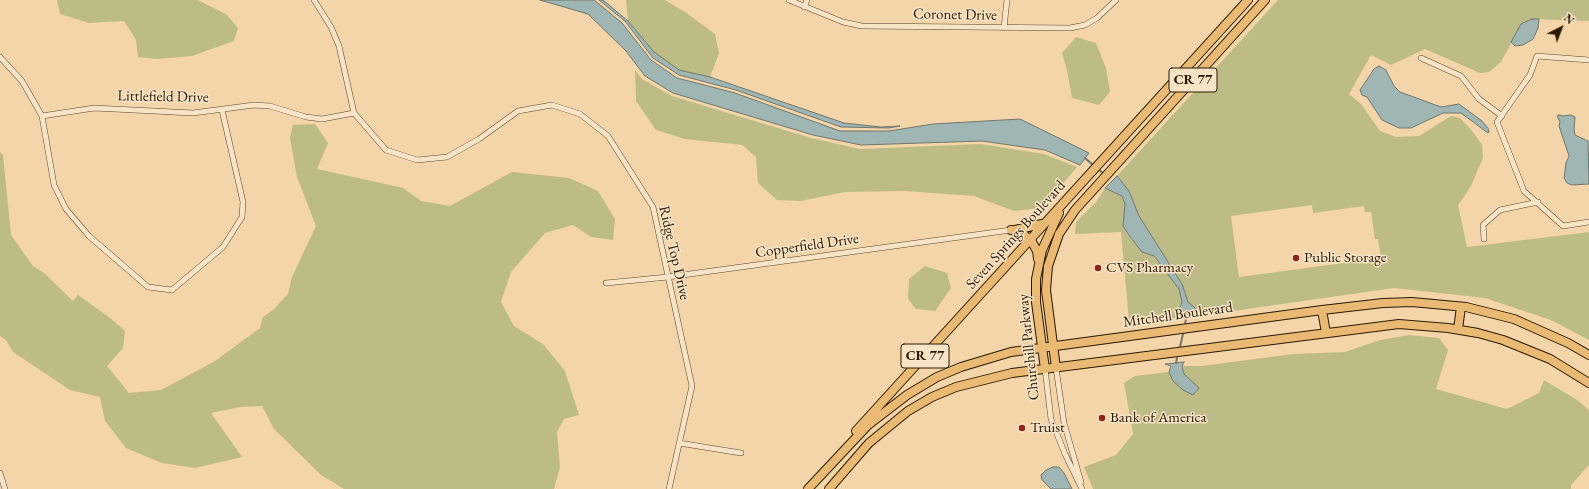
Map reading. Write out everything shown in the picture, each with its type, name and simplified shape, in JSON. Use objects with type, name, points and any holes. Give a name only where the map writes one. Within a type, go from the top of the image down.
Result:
[{"type":"main road","name":"Seven Springs Boulevard","points":[[806,489],[1030,239],[1082,184],[1248,0]]},
{"type":"main road","name":"Seven Springs Boulevard","points":[[1053,346],[1046,290],[1050,258],[1055,242],[1064,226],[1091,192],[1265,0]]},
{"type":"main road","name":"Churchill Parkway","points":[[1045,369],[1041,347],[1036,296],[1038,264],[1045,241],[1065,202]]},
{"type":"main road","points":[[1011,230],[1034,227],[1045,223]]},
{"type":"main road","points":[[1011,230],[1020,232],[1030,239],[1037,252],[1038,264]]},
{"type":"main road","name":"Mitchell Boulevard","points":[[806,489],[868,425],[917,389],[947,373],[974,362],[1011,352],[1322,310],[1383,303],[1412,302],[1461,307],[1488,312],[1533,327],[1568,343],[1589,355]]},
{"type":"main road","points":[[1458,329],[1461,307]]},
{"type":"main road","points":[[1322,310],[1326,333]]},
{"type":"main road","points":[[1056,368],[1399,324],[1458,329],[1484,334],[1526,348],[1555,362],[1589,383]]},
{"type":"main road","name":"Churchill Parkway","points":[[1053,346],[1056,368]]},
{"type":"main road","name":"CR 77","points":[[829,489],[869,443],[908,411],[932,397],[982,379],[1012,373],[1056,368]]},
{"type":"street","name":"Ridge Top Drive","points":[[314,0],[331,27],[339,46],[354,113],[386,150],[416,160],[447,157],[518,112],[552,105],[580,114],[608,136],[653,207],[692,386],[669,489]]},
{"type":"street","name":"Coronet Drive","points":[[789,0],[843,22],[862,26],[1004,28],[1077,27],[1096,18],[1116,0]]},
{"type":"street","points":[[804,7],[807,0]]},
{"type":"street","points":[[1004,28],[1007,0]]},
{"type":"street","points":[[1589,60],[1537,56],[1530,75],[1497,122],[1524,191],[1563,226],[1589,222]]},
{"type":"street","points":[[0,57],[22,81],[42,116],[54,185],[66,209],[89,236],[148,287],[172,290],[223,248],[242,217],[243,202],[222,110]]},
{"type":"street","points":[[1421,58],[1461,76],[1479,99],[1502,116]]},
{"type":"street","name":"Littlefield Drive","points":[[42,116],[94,108],[193,113],[254,105],[270,106],[306,117],[322,119],[354,113]]},
{"type":"street","points":[[1484,239],[1483,225],[1500,210],[1538,202]]},
{"type":"street","name":"Copperfield Drive","points":[[606,283],[668,277],[1011,230]]},
{"type":"street","name":"Churchill Parkway","points":[[1056,368],[1064,423],[1083,489]]},
{"type":"street","name":"Churchill Parkway","points":[[1045,369],[1051,419],[1064,454],[1083,489]]},
{"type":"street","points":[[679,443],[740,454]]},
{"type":"street","points":[[0,473],[5,489]]},
{"type":"shaded area","points":[[57,0],[198,0],[226,14],[238,28],[234,41],[192,56],[157,59],[138,57],[136,40],[124,21],[89,23],[60,14]]},
{"type":"shaded area","points":[[626,0],[665,0],[685,12],[715,34],[719,53],[710,77],[679,70],[654,52],[628,21]]},
{"type":"shaded area","points":[[1278,0],[1589,0],[1589,21],[1532,19],[1522,24],[1501,62],[1489,72],[1480,73],[1425,49],[1391,65],[1371,55],[1349,94],[1361,104],[1380,131],[1396,137],[1419,136],[1451,116],[1460,118],[1473,132],[1482,145],[1483,158],[1470,188],[1458,205],[1467,247],[1589,232],[1589,340],[1551,320],[1485,298],[1394,288],[1198,316],[1195,308],[1188,302],[1182,284],[1139,216],[1129,191],[1117,176]],"holes":[[[1312,205],[1313,213],[1364,206],[1365,212],[1371,212],[1375,239],[1378,239],[1381,258],[1239,277],[1231,216]]]},
{"type":"shaded area","points":[[1076,37],[1096,43],[1106,68],[1110,92],[1099,105],[1072,98],[1062,53]]},
{"type":"shaded area","points":[[635,70],[642,79],[672,96],[811,138],[860,149],[981,144],[1044,154],[1077,167],[1042,208],[1014,211],[974,196],[904,191],[845,192],[801,201],[777,200],[758,183],[756,157],[742,145],[685,139],[656,130],[636,101]]},
{"type":"shaded area","points":[[315,124],[328,143],[317,169],[403,188],[421,201],[450,206],[512,172],[569,178],[598,191],[615,219],[613,240],[591,237],[573,225],[545,233],[511,272],[501,302],[514,326],[543,344],[565,371],[579,415],[564,419],[557,432],[560,467],[554,489],[344,489],[321,475],[274,429],[262,406],[240,407],[211,413],[242,457],[195,468],[162,463],[126,448],[105,421],[100,397],[70,390],[13,352],[6,340],[0,336],[0,152],[3,155],[11,235],[33,266],[44,273],[73,301],[78,295],[109,317],[125,331],[123,348],[107,366],[129,393],[161,390],[215,361],[260,328],[263,317],[273,310],[288,294],[292,277],[316,226],[297,177],[290,138],[293,125]]},
{"type":"shaded area","points":[[1105,188],[1122,196],[1125,204],[1123,226],[1129,237],[1142,252],[1153,256],[1179,289],[1182,302],[1176,319],[1129,321],[1121,232],[1075,234],[1076,222],[1096,202]]},
{"type":"shaded area","points":[[925,266],[947,273],[951,288],[935,311],[916,309],[908,299],[909,279]]},
{"type":"shaded area","points":[[1409,335],[1439,338],[1448,350],[1436,389],[1507,409],[1539,393],[1544,380],[1577,400],[1589,410],[1589,465],[1571,485],[1571,489],[1093,489],[1084,467],[1116,455],[1133,434],[1124,383],[1135,376],[1169,372],[1173,381],[1183,390],[1194,383],[1184,374],[1182,366],[1202,366],[1293,354],[1345,352],[1380,340]]},
{"type":"water","points":[[540,0],[594,0],[622,23],[651,60],[677,78],[735,93],[840,131],[889,131],[933,124],[1020,119],[1089,153],[1080,165],[1045,150],[982,141],[861,145],[813,135],[673,93],[645,76],[626,51],[588,14]]},
{"type":"water","points":[[599,0],[603,0],[628,21],[654,52],[679,70],[710,77],[844,123],[881,127],[900,126],[889,128],[841,127],[736,90],[679,75],[653,58],[625,21]]},
{"type":"water","points":[[1532,19],[1539,19],[1538,28],[1533,39],[1523,45],[1515,46],[1511,42],[1521,24]]},
{"type":"water","points":[[1379,66],[1386,70],[1394,86],[1400,92],[1441,107],[1459,104],[1482,121],[1488,128],[1489,132],[1488,133],[1461,113],[1443,113],[1411,128],[1399,128],[1382,120],[1367,97],[1362,95],[1360,90],[1374,69]]},
{"type":"water","points":[[1571,115],[1575,117],[1575,135],[1588,141],[1589,184],[1572,185],[1567,183],[1564,178],[1566,163],[1569,156],[1559,126],[1560,122],[1557,116]]},
{"type":"water","points":[[1117,176],[1129,191],[1139,216],[1182,284],[1188,302],[1195,308],[1198,316],[1176,319],[1182,302],[1179,289],[1154,256],[1142,252],[1123,226],[1125,204],[1122,196],[1105,188]]},
{"type":"water","points":[[1184,362],[1182,366],[1184,374],[1199,388],[1193,395],[1183,390],[1173,381],[1169,372],[1171,366],[1165,364]]},
{"type":"water","points":[[1053,467],[1059,467],[1064,473],[1072,489],[1051,489],[1042,480],[1041,475],[1046,470]]},
{"type":"waterway","points":[[1085,158],[1094,166]]},
{"type":"waterway","points":[[1098,169],[1105,175]]},
{"type":"waterway","points":[[1185,323],[1187,317]]},
{"type":"waterway","points":[[1180,347],[1183,334]]},
{"type":"waterway","points":[[1176,363],[1177,358]]},
{"type":"place","name":"Public Storage","points":[[1296,258]]},
{"type":"place","name":"CVS Pharmacy","points":[[1098,268]]},
{"type":"place","name":"Bank of America","points":[[1102,418]]},
{"type":"place","name":"Truist","points":[[1022,428]]}]
